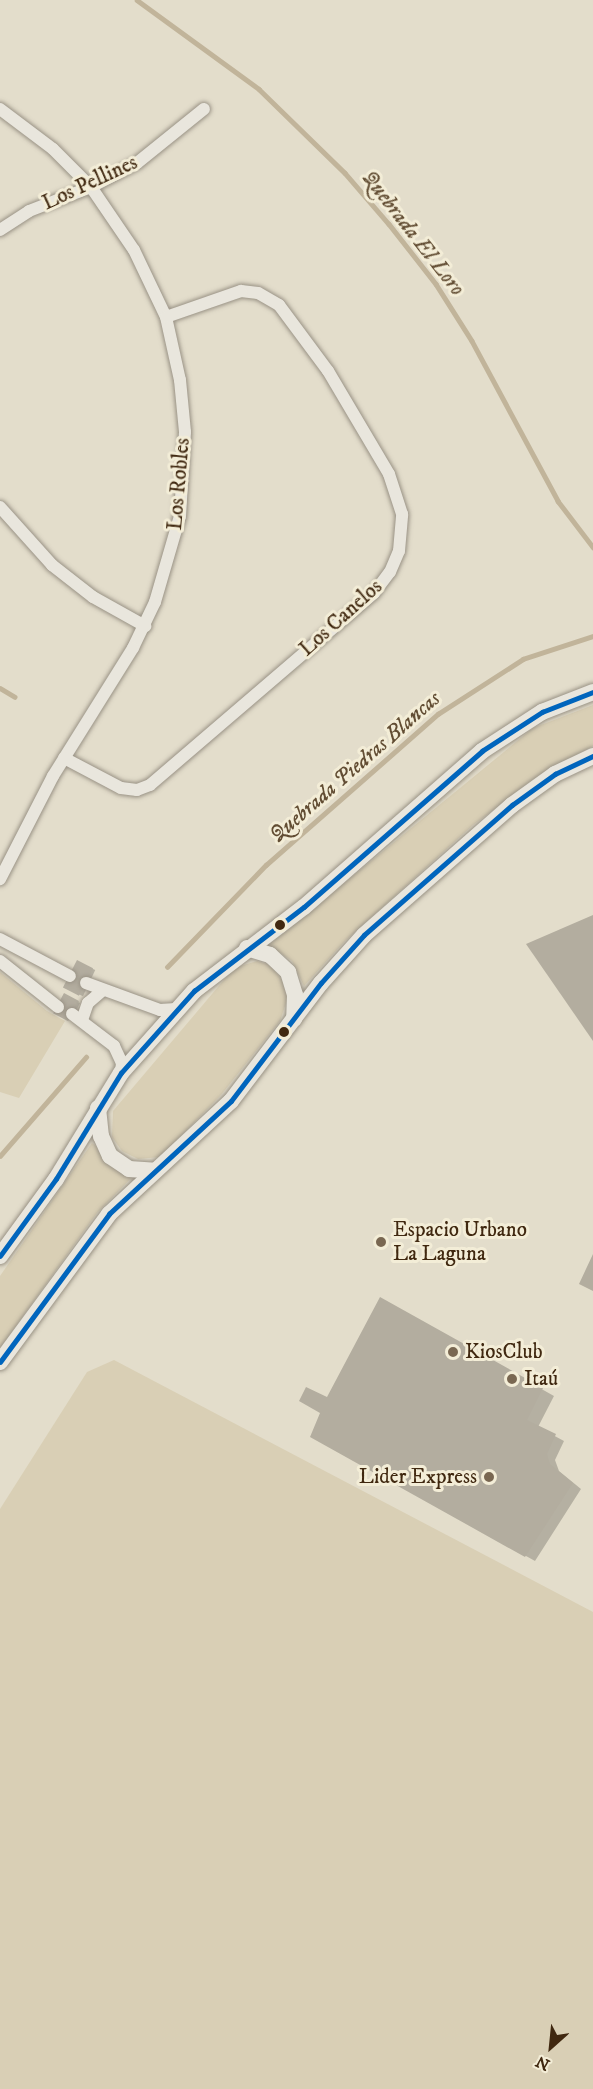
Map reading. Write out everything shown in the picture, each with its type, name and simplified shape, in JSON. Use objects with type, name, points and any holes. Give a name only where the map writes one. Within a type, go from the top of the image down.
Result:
[{"type":"main road","points":[[0,1256],[56,1179],[121,1072],[176,1008],[247,948],[304,907],[482,751],[542,712],[593,692]]},
{"type":"main road","points":[[0,1362],[87,1239],[155,1171],[231,1101],[346,953],[409,894],[534,788],[593,756]]},
{"type":"main road","points":[[247,948],[270,955],[288,972],[295,995],[294,1020]]},
{"type":"main road","points":[[98,1108],[101,1136],[110,1156],[129,1168],[155,1171]]},
{"type":"street","name":"Los Robles","points":[[0,109],[53,149],[91,187],[129,241],[166,316],[183,400],[184,472],[174,539],[145,626],[64,758],[0,879]]},
{"type":"street","name":"Los Pellines","points":[[0,230],[48,202],[91,187],[150,155],[204,109]]},
{"type":"street","name":"Los Canelos","points":[[64,758],[113,786],[136,790],[150,785],[374,593],[390,572],[399,551],[402,513],[388,474],[357,416],[287,314],[269,298],[250,291],[232,293],[166,316]]},
{"type":"street","points":[[0,507],[52,565],[93,597],[145,626]]},
{"type":"street","points":[[0,939],[70,976]]},
{"type":"street","points":[[0,961],[34,992],[58,1007]]},
{"type":"street","points":[[86,983],[102,991],[160,1010],[176,1008]]},
{"type":"street","points":[[102,991],[77,1017],[114,1046],[121,1072]]},
{"type":"shaded area","points":[[593,705],[593,746],[544,772],[473,825],[345,941],[304,986],[292,961],[269,945],[533,728]]},
{"type":"shaded area","points":[[257,961],[270,965],[286,985],[288,997],[280,1021],[221,1095],[160,1157],[138,1159],[122,1151],[112,1137],[113,1111],[234,968]]},
{"type":"shaded area","points":[[0,972],[47,1011],[65,1021],[19,1098],[0,1092]]},
{"type":"shaded area","points":[[92,1143],[134,1175],[97,1213],[0,1348],[0,1276]]},
{"type":"shaded area","points":[[114,1360],[593,1612],[593,2089],[0,2089],[0,1509],[87,1372]]},
{"type":"building","points":[[593,915],[593,1041],[526,944]]},
{"type":"building","points":[[77,960],[93,968],[79,996],[63,988]]},
{"type":"building","points":[[64,993],[79,1001],[68,1021],[53,1013]]},
{"type":"building","points":[[593,1254],[593,1291],[579,1284]]},
{"type":"building","points":[[380,1297],[543,1388],[527,1420],[556,1434],[547,1454],[550,1464],[573,1483],[525,1557],[310,1437],[320,1413],[299,1401],[306,1387],[327,1397]]},
{"type":"waterway","name":"Quebrada El Loro","points":[[137,0],[259,89],[345,173],[389,224],[436,284],[472,341],[558,501],[593,547]]},
{"type":"waterway","name":"Quebrada Piedras Blancas","points":[[167,967],[266,865],[438,714],[523,659],[593,636]]},
{"type":"waterway","points":[[0,688],[15,697]]},
{"type":"waterway","name":"Quebrada Piedras Blancas","points":[[0,1156],[86,1057]]},
{"type":"transit line","points":[[0,1256],[56,1179],[121,1073],[194,991],[304,907],[482,751],[542,712],[593,692]]},
{"type":"transit line","points":[[0,1362],[109,1214],[231,1101],[321,983],[364,935],[512,805],[555,774],[593,756]]},
{"type":"place","name":"Espacio Urbano La Laguna","points":[[381,1242]]},
{"type":"place","name":"KiosClub","points":[[453,1352]]},
{"type":"place","name":"Itaú","points":[[512,1379]]},
{"type":"place","name":"Lider Express","points":[[489,1477]]}]
